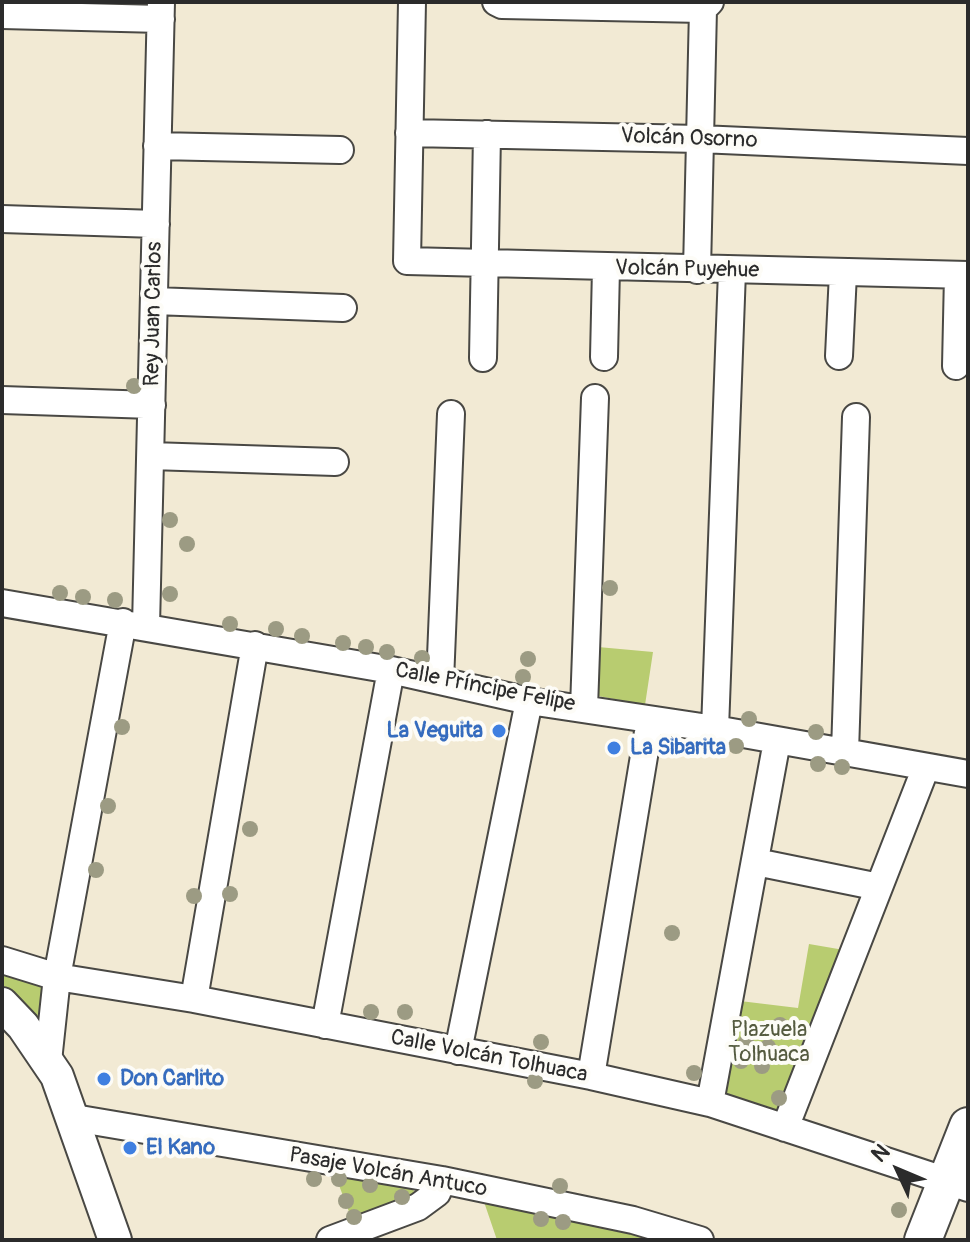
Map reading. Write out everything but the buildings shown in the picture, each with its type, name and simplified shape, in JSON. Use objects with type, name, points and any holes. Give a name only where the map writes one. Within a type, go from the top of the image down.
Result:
[{"type":"main road","points":[[923,1240],[957,1184],[968,1126]]},
{"type":"street","points":[[409,133],[412,2]]},
{"type":"street","points":[[496,2],[502,5],[706,6],[697,270]]},
{"type":"street","points":[[15,11],[161,10]]},
{"type":"street","name":"Rey Juan Carlos","points":[[48,1061],[57,977],[134,624],[151,456],[161,10]]},
{"type":"street","name":"Volcán Osorno","points":[[409,133],[700,139],[968,151]]},
{"type":"street","name":"Volcán Puyehue","points":[[409,133],[407,261],[484,266],[963,275]]},
{"type":"street","points":[[483,358],[487,134]]},
{"type":"street","points":[[157,146],[340,150]]},
{"type":"street","points":[[2,219],[156,224]]},
{"type":"street","points":[[604,357],[606,268]]},
{"type":"street","points":[[715,729],[732,271]]},
{"type":"street","points":[[839,356],[843,273]]},
{"type":"street","points":[[956,366],[963,275]]},
{"type":"street","points":[[154,301],[343,308]]},
{"type":"street","points":[[584,708],[595,398]]},
{"type":"street","points":[[2,400],[152,405]]},
{"type":"street","points":[[440,681],[451,414]]},
{"type":"street","points":[[845,752],[856,417]]},
{"type":"street","points":[[151,456],[335,462]]},
{"type":"street","name":"Calle Príncipe Felipe","points":[[2,603],[391,670],[529,701],[715,729],[968,774]]},
{"type":"street","points":[[194,999],[255,645]]},
{"type":"street","points":[[325,1025],[391,670]]},
{"type":"street","points":[[458,1051],[529,701]]},
{"type":"street","points":[[591,1076],[650,720]]},
{"type":"street","points":[[710,1103],[777,741]]},
{"type":"street","points":[[785,1128],[926,767]]},
{"type":"street","points":[[756,862],[879,887]]},
{"type":"street","name":"Calle Volcán Tolhuaca","points":[[2,960],[57,977],[194,999],[591,1076],[710,1103],[957,1184]]},
{"type":"street","points":[[2,1004],[48,1061],[74,1118],[115,1240]]},
{"type":"street","name":"Pasaje Volcán Antuco","points":[[74,1118],[442,1180],[633,1220],[700,1240]]},
{"type":"street","points":[[330,1240],[418,1207],[437,1193],[442,1180]]},
{"type":"green space","points":[[598,647],[653,652],[645,705],[593,695]]},
{"type":"green space","name":"Plazuela Tolhuaca","points":[[809,944],[844,950],[778,1112],[725,1095],[724,1081],[740,1001],[798,1008]]},
{"type":"green space","points":[[2,973],[39,981],[46,991],[43,1024],[36,1025],[15,994],[2,990]]},
{"type":"green space","points":[[334,1172],[412,1187],[415,1194],[354,1225]]},
{"type":"green space","points":[[482,1196],[667,1240],[497,1240]]},
{"type":"place","name":"La Veguita","points":[[499,731]]},
{"type":"place","name":"La Sibarita","points":[[614,748]]},
{"type":"place","name":"Don Carlito","points":[[104,1079]]},
{"type":"place","name":"El Kano","points":[[130,1148]]}]
